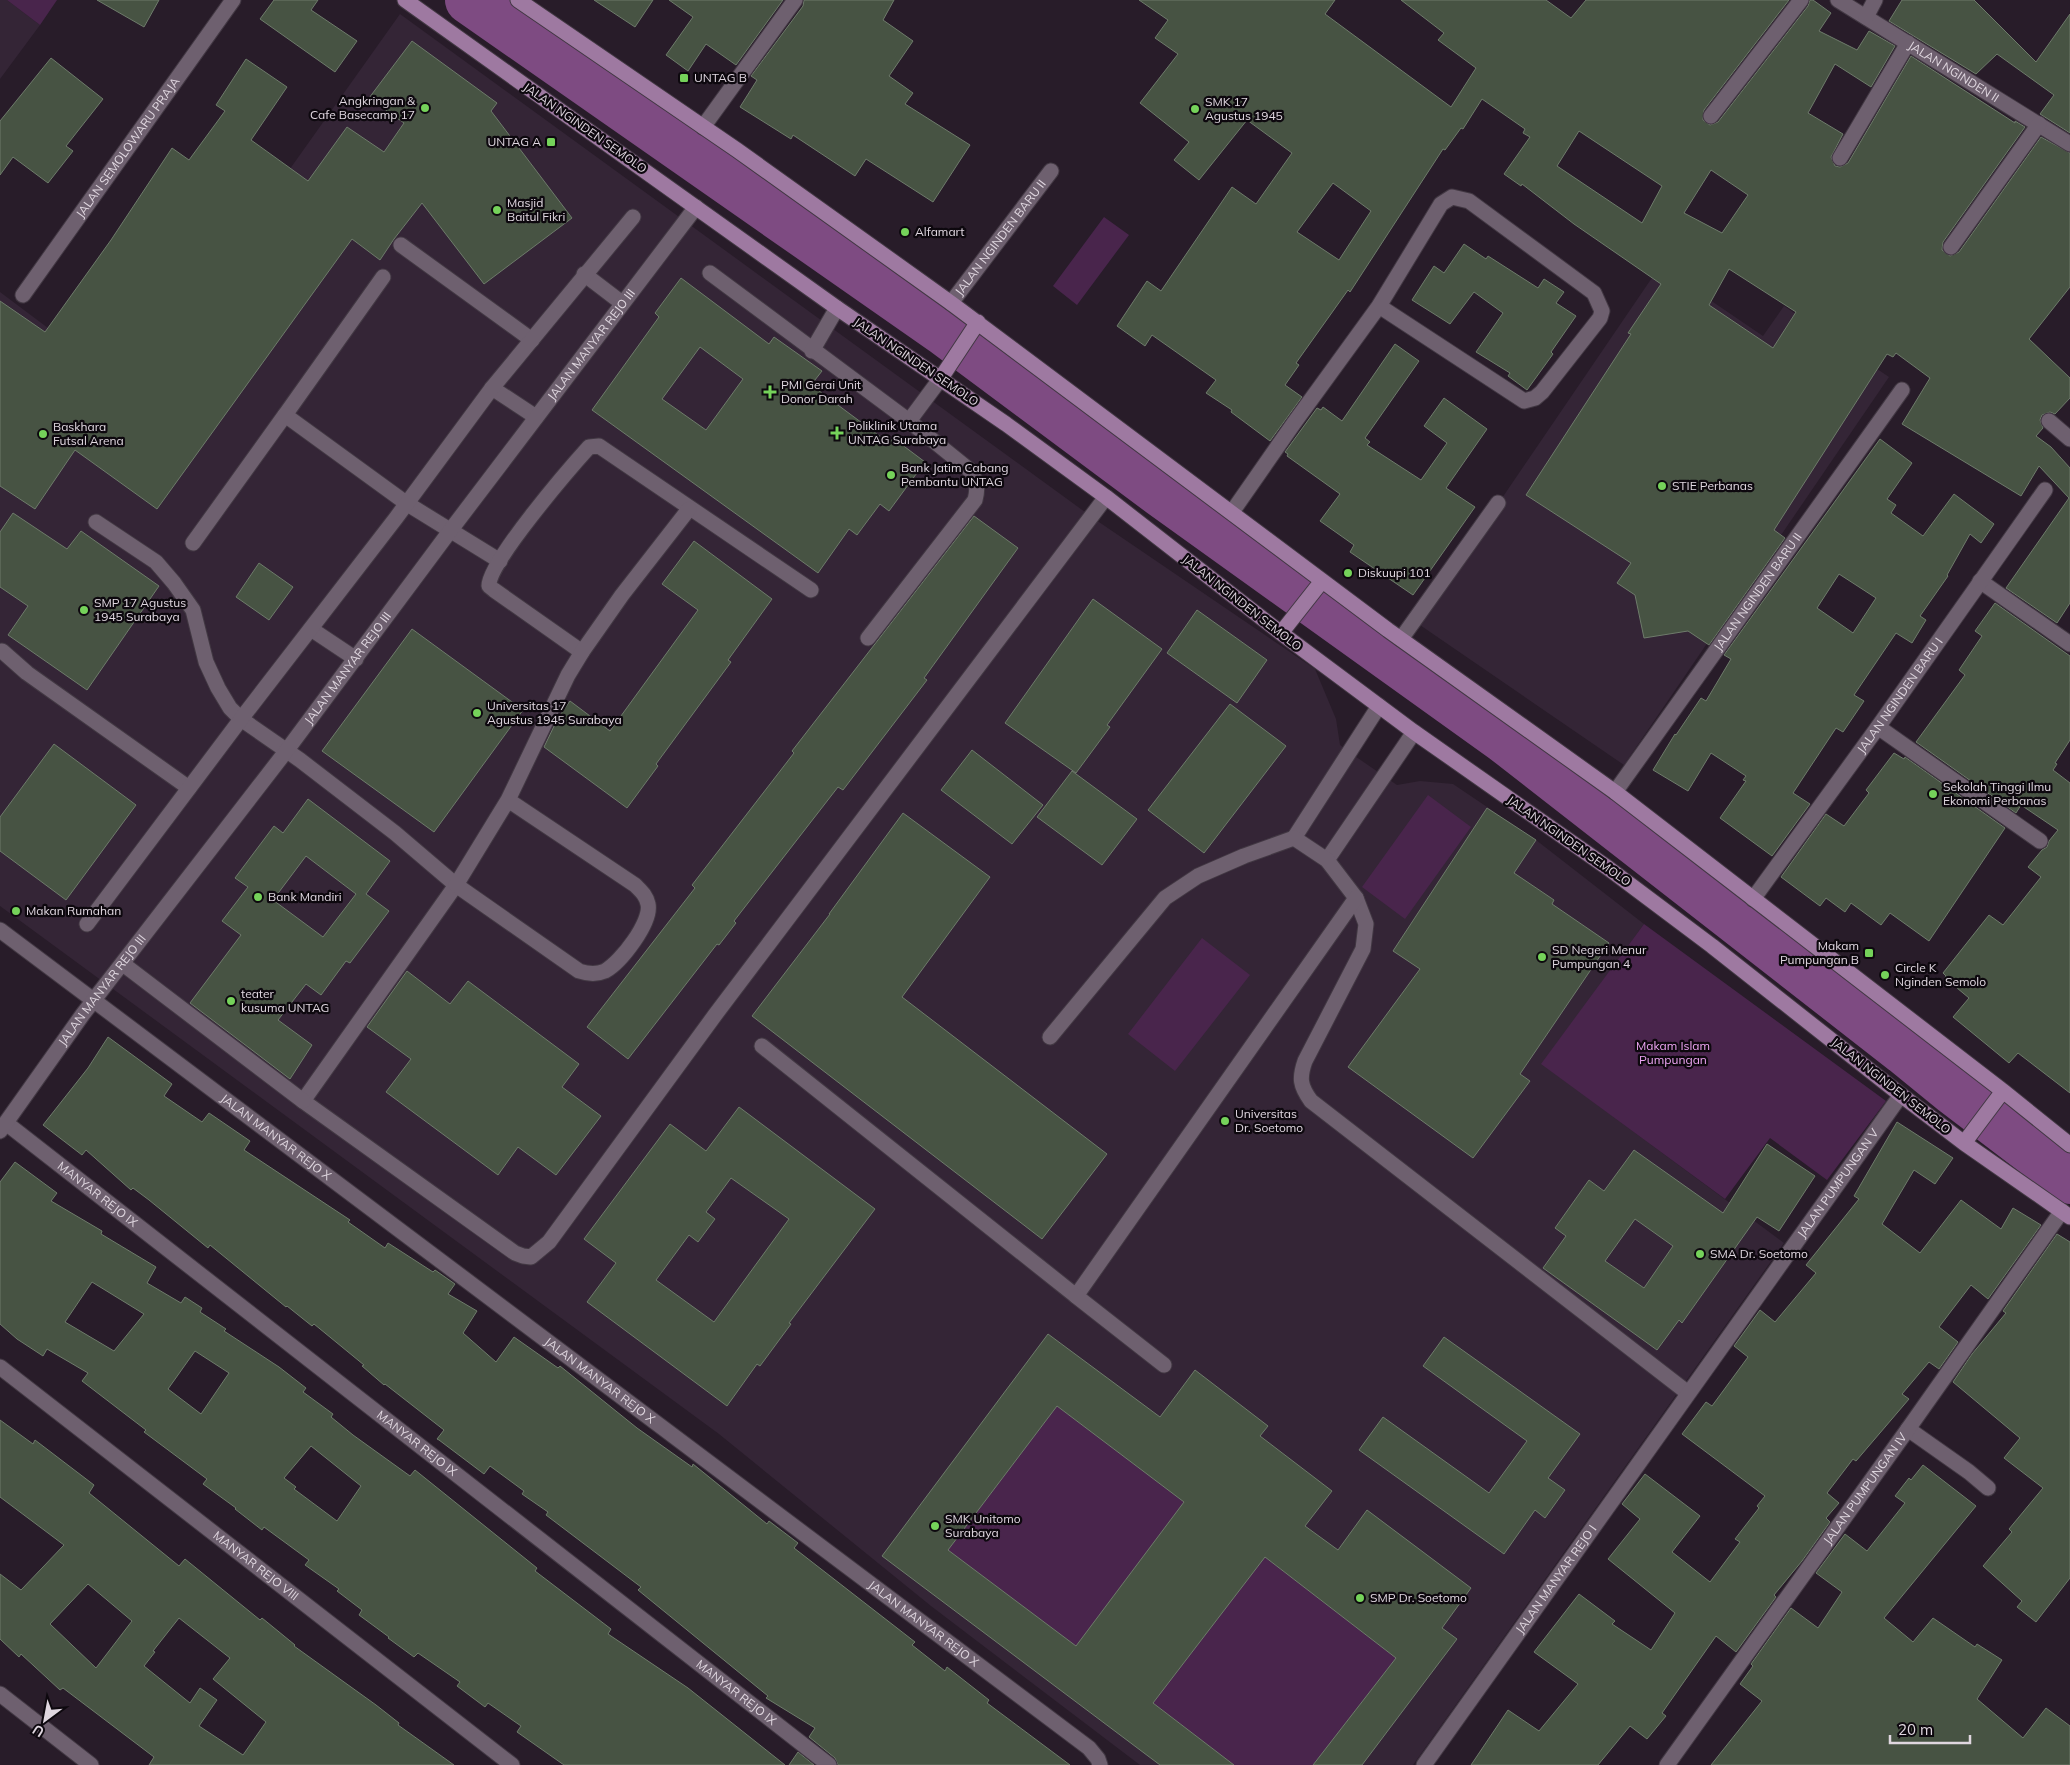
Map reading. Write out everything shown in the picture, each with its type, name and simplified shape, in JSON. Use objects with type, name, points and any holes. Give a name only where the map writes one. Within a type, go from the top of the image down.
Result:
[{"type":"main road","name":"JALAN NGINDEN SEMOLO","points":[[405,0],[837,308],[941,378],[1106,497],[1280,633],[1414,732],[1608,868],[1712,946],[1964,1143],[2066,1214]]},
{"type":"main road","points":[[518,0],[703,127],[951,302],[1232,512],[1317,586],[1401,639],[1614,792],[1753,899],[1999,1097],[2070,1145]]},
{"type":"main road","points":[[941,378],[978,322]]},
{"type":"main road","points":[[1280,633],[1317,586]]},
{"type":"main road","points":[[1964,1143],[1999,1097]]},
{"type":"street","name":"JALAN SEMOLOWARU PRAJA","points":[[23,295],[233,0]]},
{"type":"street","points":[[703,127],[795,0]]},
{"type":"street","points":[[1711,116],[1801,0]]},
{"type":"street","name":"JALAN NGINDEN II","points":[[1838,0],[2070,144]]},
{"type":"street","points":[[1866,17],[1875,0]]},
{"type":"street","points":[[1840,158],[1908,43]]},
{"type":"street","points":[[1952,247],[2039,124]]},
{"type":"street","name":"JALAN NGINDEN BARU II","points":[[951,302],[1051,171]]},
{"type":"street","points":[[1232,512],[1379,306],[1441,204],[1452,197],[1469,201],[1594,293],[1602,311],[1600,318],[1542,392],[1535,398],[1524,401],[1379,306]]},
{"type":"street","name":"JALAN MANYAR REJO III","points":[[3,1127],[94,1000],[287,750],[622,302],[696,207]]},
{"type":"street","points":[[87,924],[492,388],[584,274],[634,217]]},
{"type":"street","points":[[401,245],[532,340]]},
{"type":"street","points":[[710,273],[812,351],[909,421],[972,472],[977,482],[976,500],[868,638]]},
{"type":"street","points":[[584,274],[622,302]]},
{"type":"street","points":[[193,543],[383,276]]},
{"type":"street","points":[[812,351],[837,308]]},
{"type":"street","points":[[909,421],[941,378]]},
{"type":"street","points":[[492,388],[536,417]]},
{"type":"street","name":"JALAN NGINDEN BARU II","points":[[1614,792],[1902,390]]},
{"type":"street","points":[[285,415],[406,503],[500,561]]},
{"type":"street","points":[[2049,420],[2070,439]]},
{"type":"street","points":[[582,652],[490,586],[489,581],[500,561],[540,502],[589,447],[599,446],[689,509],[811,590]]},
{"type":"street","name":"JALAN NGINDEN BARU I","points":[[1753,899],[1878,727],[2045,490]]},
{"type":"street","points":[[123,964],[303,1101],[515,1252],[531,1257],[549,1242],[721,1007],[1106,497]]},
{"type":"street","points":[[1401,639],[1498,503]]},
{"type":"street","points":[[303,1101],[456,885],[508,800],[568,675],[582,652],[622,596],[689,509]]},
{"type":"street","points":[[96,522],[156,562],[174,583],[193,610],[206,662],[218,688],[230,708],[241,719],[287,750],[395,833],[456,885],[564,963],[592,975],[605,971],[631,945],[647,918],[649,906],[645,895],[635,885],[508,800]]},
{"type":"street","points":[[1980,581],[2070,644]]},
{"type":"street","points":[[310,629],[356,659]]},
{"type":"street","points":[[2,651],[27,673],[189,788]]},
{"type":"street","points":[[1050,1037],[1165,898],[1198,876],[1244,856],[1294,838],[1379,706]]},
{"type":"street","points":[[1878,727],[2040,841]]},
{"type":"street","points":[[1327,860],[1414,732]]},
{"type":"street","points":[[1294,838],[1327,860],[1356,898],[1366,924],[1363,949],[1299,1076],[1301,1088],[1310,1102],[1688,1393]]},
{"type":"street","points":[[1076,1296],[1356,898]]},
{"type":"street","name":"JALAN MANYAR REJO X","points":[[0,930],[1082,1742],[1098,1758],[1100,1765]]},
{"type":"street","points":[[762,1046],[1164,1365]]},
{"type":"street","name":"JALAN PUMPUNGAN V","points":[[1688,1393],[1901,1095]]},
{"type":"street","name":"MANYAR REJO IX","points":[[3,1127],[829,1765]]},
{"type":"street","name":"JALAN PUMPUNGAN IV","points":[[1667,1765],[1908,1429],[2066,1214]]},
{"type":"street","name":"MANYAR REJO VIII","points":[[0,1367],[512,1765]]},
{"type":"street","name":"JALAN MANYAR REJO I","points":[[1424,1765],[1688,1393]]},
{"type":"street","points":[[1908,1429],[1969,1472],[1988,1488]]},
{"type":"street","points":[[0,1694],[91,1765]]},
{"type":"shaded area","points":[[0,0],[7,0],[40,25],[0,79]]},
{"type":"shaded area","points":[[400,14],[1096,520],[1315,669],[1336,719],[1340,745],[1349,752],[1397,785],[1420,781],[1453,784],[1536,840],[1644,924],[1542,1064],[1784,1243],[1413,1765],[1140,1765],[931,1606],[719,1434],[0,906],[0,292],[132,391]]},
{"type":"shaded area","name":"STIE Perbanas","points":[[1660,266],[1763,336],[1784,306],[1889,377],[1624,765],[1417,623]]},
{"type":"green space","points":[[7,0],[57,0],[40,25]]},
{"type":"green space","points":[[1104,217],[1129,235],[1077,305],[1053,286]]},
{"type":"green space","points":[[1428,795],[1471,827],[1405,919],[1362,887]]},
{"type":"green space","name":"Makam Islam Pumpungan","points":[[1644,924],[1886,1101],[1827,1180],[1770,1138],[1725,1199],[1541,1064]]},
{"type":"green space","points":[[1202,938],[1250,975],[1175,1071],[1128,1034]]},
{"type":"green space","points":[[1057,1406],[1184,1502],[1076,1646],[948,1550]]},
{"type":"green space","points":[[1265,1557],[1396,1658],[1313,1765],[1234,1765],[1153,1703]]},
{"type":"building","points":[[97,0],[159,0],[144,27]]},
{"type":"building","points":[[274,0],[318,0],[311,10],[357,41],[335,72],[260,19]]},
{"type":"building","points":[[594,0],[653,0],[635,27]]},
{"type":"building","points":[[669,0],[783,0],[736,65],[706,44],[688,71],[666,55],[693,17]]},
{"type":"building","points":[[804,0],[894,0],[883,20],[913,41],[889,76],[913,93],[905,104],[970,145],[933,202],[866,159],[855,176],[793,135],[791,139],[740,107],[757,80],[751,76],[803,6]]},
{"type":"building","points":[[1139,0],[1335,0],[1325,14],[1451,107],[1476,68],[1438,40],[1444,33],[1401,0],[1546,0],[1571,18],[1586,0],[1789,0],[1704,110],[1703,120],[1710,125],[1718,122],[1808,6],[1810,0],[1813,0],[1831,13],[1819,31],[1857,50],[1869,31],[1895,46],[1871,87],[1835,64],[1808,113],[1843,134],[1831,157],[1835,166],[1840,167],[1848,163],[1911,56],[2015,123],[2015,121],[2025,127],[1943,242],[1942,250],[1950,256],[1959,252],[2041,137],[2070,153],[2070,287],[2029,339],[2070,378],[2070,398],[2055,414],[2050,412],[2042,415],[2040,420],[2043,428],[2036,436],[2051,447],[2070,468],[2070,603],[2057,623],[2006,588],[2069,498],[2039,466],[2021,496],[1902,424],[1930,378],[1896,353],[1893,357],[1887,354],[1774,530],[1785,538],[1709,645],[1688,631],[1644,638],[1635,595],[1617,583],[1631,563],[1526,495],[1631,334],[1628,333],[1661,284],[1574,224],[1522,184],[1521,186],[1504,174],[1530,137],[1523,133],[1525,129],[1482,99],[1463,129],[1461,128],[1445,150],[1443,149],[1350,292],[1348,290],[1296,363],[1299,365],[1285,385],[1302,397],[1270,441],[1231,412],[1232,410],[1206,393],[1216,380],[1152,335],[1145,346],[1117,326],[1147,281],[1161,291],[1232,187],[1256,204],[1292,153],[1247,120],[1199,180],[1174,160],[1189,142],[1140,103],[1178,54],[1155,38],[1168,20]],"holes":[[[1579,131],[1662,186],[1642,223],[1557,166]],[[1711,170],[1748,195],[1722,233],[1684,213]],[[1333,183],[1371,211],[1339,260],[1297,232]],[[1729,269],[1796,312],[1773,348],[1709,305]]]},
{"type":"building","points":[[1902,0],[1974,0],[2036,62],[2070,14],[2070,133],[2040,114],[2054,95],[1997,54],[1976,74],[1889,21]]},
{"type":"building","points":[[412,41],[497,103],[491,111],[572,218],[484,284],[422,203],[380,260],[352,239],[157,509],[75,450],[35,509],[0,486],[0,301],[45,332],[111,240],[172,148],[189,160],[225,111],[216,105],[246,59],[287,87],[251,140],[308,181],[347,127],[384,152],[404,123],[369,98]]},
{"type":"building","points":[[51,58],[103,99],[66,146],[73,151],[48,183],[13,157],[0,175],[0,121]]},
{"type":"building","points":[[1464,244],[1486,259],[1488,256],[1538,288],[1544,279],[1564,292],[1556,303],[1576,316],[1551,352],[1553,354],[1527,390],[1508,376],[1510,373],[1476,352],[1503,313],[1474,292],[1450,324],[1412,300],[1434,266],[1444,273]]},
{"type":"building","points":[[681,278],[769,344],[774,337],[822,371],[811,385],[889,443],[893,438],[925,462],[889,511],[880,504],[857,535],[849,529],[818,573],[592,410],[659,317],[655,313]],"holes":[[[700,347],[743,379],[706,430],[662,399]]]},
{"type":"building","points":[[1395,344],[1419,361],[1365,438],[1370,442],[1367,445],[1421,480],[1447,443],[1424,426],[1444,398],[1487,429],[1446,488],[1475,507],[1413,595],[1350,552],[1354,545],[1320,521],[1340,494],[1287,456],[1288,454],[1285,452],[1317,408],[1321,410],[1323,407],[1342,421]]},
{"type":"building","points":[[1880,439],[1912,463],[1887,499],[1896,505],[1891,513],[1923,536],[1954,494],[1994,524],[1981,543],[1970,534],[1948,576],[1920,616],[1926,620],[1912,643],[1896,633],[1854,695],[1864,701],[1843,732],[1836,728],[1793,793],[1810,804],[1772,856],[1720,818],[1746,781],[1743,780],[1746,776],[1711,753],[1688,791],[1653,770],[1675,734],[1701,698],[1706,701],[1731,659],[1724,655]],"holes":[[[1839,574],[1876,598],[1853,633],[1817,608]]]},
{"type":"building","name":"SMP 17 Agustus 1945 Surabaya","points":[[13,513],[67,549],[81,531],[159,586],[87,690],[8,635],[28,606],[0,587],[0,532]]},
{"type":"building","points":[[974,516],[1018,548],[924,678],[927,680],[843,790],[838,787],[734,921],[736,923],[719,945],[717,944],[628,1059],[587,1027],[695,888],[692,885],[794,753],[792,751]]},
{"type":"building","points":[[694,541],[772,599],[728,660],[731,662],[656,764],[658,766],[627,808],[544,747],[558,718],[570,701],[610,731],[698,610],[662,584]]},
{"type":"building","points":[[259,563],[293,587],[269,620],[236,597]]},
{"type":"building","points":[[1093,599],[1162,649],[1107,725],[1110,727],[1076,773],[1005,723]]},
{"type":"building","points":[[1995,603],[2070,656],[2070,740],[2055,763],[2057,764],[2053,770],[2070,783],[2070,1093],[2018,1053],[2009,1063],[1953,1017],[1969,998],[1945,978],[1946,976],[1943,973],[1989,915],[2003,925],[2041,877],[2028,867],[2042,850],[2047,847],[2049,841],[2058,830],[2021,805],[2016,813],[1916,742],[1965,675],[1959,670],[1982,636],[1975,631]]},
{"type":"building","points":[[1197,610],[1267,660],[1237,703],[1167,653]]},
{"type":"building","points":[[412,629],[523,710],[434,832],[322,751]]},
{"type":"building","points":[[1230,704],[1286,746],[1204,853],[1148,810]]},
{"type":"building","points":[[54,744],[136,805],[66,900],[0,851],[0,817]]},
{"type":"building","points":[[972,750],[1043,805],[1012,844],[941,790]]},
{"type":"building","points":[[1894,753],[1904,759],[1905,757],[2005,828],[1929,941],[1890,913],[1881,925],[1851,903],[1845,912],[1826,898],[1820,906],[1781,877],[1826,814],[1844,826],[1869,793],[1866,790]]},
{"type":"building","points":[[1072,771],[1137,819],[1102,865],[1037,817]]},
{"type":"building","name":"Bank Mandiri","points":[[308,799],[390,861],[366,894],[389,911],[350,963],[346,961],[321,995],[306,984],[278,1020],[312,1045],[290,1079],[190,1003],[241,935],[222,921],[248,887],[235,878],[274,826],[283,833]],"holes":[[[306,856],[356,894],[323,937],[273,900]]]},
{"type":"building","points":[[1487,808],[1536,840],[1514,873],[1554,900],[1552,904],[1609,943],[1520,1074],[1530,1081],[1473,1158],[1348,1067],[1420,969],[1393,951]]},
{"type":"building","points":[[903,813],[990,877],[902,997],[1107,1154],[1042,1239],[752,1016],[830,914]]},
{"type":"building","points":[[407,971],[450,1004],[468,981],[579,1064],[562,1087],[601,1116],[556,1175],[518,1147],[498,1175],[386,1092],[411,1059],[367,1027]]},
{"type":"building","points":[[108,1037],[172,1084],[164,1096],[202,1122],[209,1113],[250,1141],[244,1150],[350,1220],[348,1222],[385,1248],[388,1243],[433,1272],[435,1270],[455,1284],[448,1294],[477,1311],[463,1333],[496,1362],[514,1337],[558,1368],[560,1366],[637,1428],[692,1467],[693,1464],[767,1524],[769,1521],[798,1543],[794,1548],[915,1642],[912,1645],[945,1671],[947,1667],[989,1700],[987,1703],[1070,1765],[838,1765],[835,1758],[809,1737],[815,1728],[766,1698],[768,1696],[638,1590],[641,1587],[546,1515],[548,1512],[522,1494],[524,1491],[490,1466],[484,1474],[437,1439],[444,1430],[384,1385],[362,1366],[364,1365],[314,1324],[312,1326],[286,1307],[210,1245],[208,1248],[149,1200],[133,1188],[131,1190],[86,1150],[82,1155],[43,1125],[88,1068]]},
{"type":"building","points":[[739,1107],[875,1209],[789,1323],[791,1324],[760,1366],[757,1364],[727,1406],[587,1302],[616,1263],[584,1239],[670,1124],[706,1151]],"holes":[[[731,1178],[789,1219],[714,1322],[656,1280],[689,1235],[698,1242],[715,1219],[706,1212]]]},
{"type":"building","points":[[1897,1122],[1953,1158],[1935,1184],[1914,1170],[1882,1224],[1920,1253],[1961,1200],[2001,1229],[2013,1208],[2041,1225],[1988,1299],[1971,1285],[1939,1327],[1958,1342],[1939,1369],[1929,1362],[1902,1394],[1909,1399],[1856,1461],[1853,1459],[1827,1493],[1839,1503],[1826,1518],[1830,1522],[1802,1561],[1774,1595],[1776,1597],[1736,1652],[1716,1636],[1662,1713],[1666,1716],[1647,1739],[1630,1726],[1598,1765],[1471,1765],[1508,1710],[1539,1731],[1578,1684],[1534,1652],[1579,1594],[1615,1621],[1612,1624],[1651,1650],[1675,1613],[1608,1559],[1640,1519],[1622,1504],[1645,1474],[1700,1516],[1672,1552],[1710,1582],[1740,1542],[1735,1539],[1759,1508],[1757,1506],[1765,1496],[1682,1434],[1706,1402],[1712,1406],[1748,1357],[1734,1346],[1760,1310],[1775,1322],[1816,1273],[1806,1265],[1859,1199],[1854,1196]]},
{"type":"building","name":"SMA Dr. Soetomo","points":[[1767,1144],[1815,1176],[1779,1231],[1757,1217],[1682,1323],[1679,1320],[1657,1350],[1543,1268],[1566,1236],[1555,1228],[1589,1180],[1604,1191],[1634,1150],[1723,1213]],"holes":[[[1635,1219],[1673,1246],[1644,1288],[1605,1261]]]},
{"type":"building","points":[[15,1162],[57,1193],[51,1201],[102,1231],[101,1234],[156,1267],[147,1283],[181,1303],[185,1297],[202,1308],[200,1312],[226,1329],[224,1331],[279,1367],[306,1388],[303,1392],[333,1414],[331,1417],[353,1435],[410,1476],[415,1470],[537,1568],[535,1571],[611,1629],[608,1634],[688,1688],[785,1765],[564,1765],[517,1732],[521,1726],[488,1703],[485,1707],[457,1686],[460,1682],[418,1653],[414,1657],[388,1638],[359,1615],[362,1610],[337,1591],[339,1589],[305,1565],[309,1560],[264,1527],[262,1530],[203,1484],[207,1479],[144,1432],[146,1430],[82,1381],[88,1373],[47,1349],[43,1356],[17,1339],[0,1324],[0,1182]],"holes":[[[92,1282],[144,1314],[114,1351],[65,1322]],[[195,1351],[229,1373],[201,1414],[168,1389]],[[311,1446],[361,1486],[337,1521],[294,1489],[296,1487],[284,1478]]]},
{"type":"building","points":[[2057,1234],[2070,1242],[2070,1578],[2036,1622],[2017,1607],[2022,1601],[1983,1566],[2012,1532],[2009,1529],[2043,1488],[2004,1458],[2020,1438],[1953,1382],[1972,1354],[2006,1313],[2003,1311]]},
{"type":"building","points":[[1048,1334],[1160,1417],[1195,1370],[1268,1426],[1260,1436],[1332,1491],[1305,1526],[1338,1550],[1367,1510],[1471,1588],[1442,1628],[1457,1639],[1362,1765],[1313,1765],[1396,1658],[1265,1557],[1153,1703],[1234,1765],[1160,1765],[882,1556]],"holes":[[[1057,1406],[1184,1502],[1076,1646],[948,1550]]]},
{"type":"building","points":[[1444,1337],[1580,1434],[1548,1478],[1565,1490],[1545,1518],[1535,1510],[1504,1554],[1359,1450],[1383,1417],[1489,1493],[1527,1441],[1423,1366]]},
{"type":"building","points":[[0,1420],[33,1444],[35,1440],[94,1485],[89,1493],[179,1566],[185,1559],[260,1620],[262,1618],[294,1646],[376,1705],[399,1723],[398,1725],[454,1765],[149,1765],[154,1757],[63,1688],[60,1690],[21,1654],[19,1657],[0,1639],[0,1574],[21,1590],[64,1545],[0,1497]],"holes":[[[88,1584],[132,1621],[96,1668],[50,1624]],[[179,1618],[230,1658],[213,1679],[266,1722],[243,1755],[199,1726],[217,1700],[200,1688],[190,1703],[144,1666],[155,1652],[153,1651]]]},
{"type":"building","points":[[1923,1465],[1976,1506],[1884,1618],[1913,1642],[1933,1618],[1975,1647],[1977,1644],[2002,1660],[1977,1699],[2023,1738],[2046,1708],[2070,1726],[2070,1765],[1711,1765],[1762,1701],[1740,1684],[1753,1666],[1751,1664],[1791,1608],[1818,1628],[1842,1592],[1816,1573],[1845,1534],[1867,1551],[1905,1503],[1895,1496],[1909,1478],[1911,1480]]},
{"type":"building","points":[[798,1752],[814,1765],[789,1765]]},
{"type":"waterway","points":[[469,0],[943,331],[1162,494],[1505,740],[1953,1091],[2070,1180]]},
{"type":"place","name":"UNTAG B","points":[[684,78]]},
{"type":"place","name":"Angkringan & Cafe Basecamp 17","points":[[425,108]]},
{"type":"place","name":"SMK 17 Agustus 1945","points":[[1195,109]]},
{"type":"place","name":"UNTAG A","points":[[551,142]]},
{"type":"place","name":"Masjid Baitul Fikri","points":[[497,210]]},
{"type":"place","name":"Alfamart","points":[[905,232]]},
{"type":"place","name":"PMI Gerai Unit Donor Darah","points":[[770,392]]},
{"type":"place","name":"Poliklinik Utama UNTAG Surabaya","points":[[837,433]]},
{"type":"place","name":"Baskhara Futsal Arena","points":[[43,434]]},
{"type":"place","name":"Bank Jatim Cabang Pembantu UNTAG","points":[[891,475]]},
{"type":"place","name":"STIE Perbanas","points":[[1662,486]]},
{"type":"place","name":"Diskuupi 101","points":[[1348,573]]},
{"type":"place","name":"SMP 17 Agustus 1945 Surabaya","points":[[84,610]]},
{"type":"place","name":"Universitas 17 Agustus 1945 Surabaya","points":[[477,713]]},
{"type":"place","name":"Sekolah Tinggi Ilmu Ekonomi Perbanas","points":[[1933,794]]},
{"type":"place","name":"Bank Mandiri","points":[[258,897]]},
{"type":"place","name":"Makan Rumahan","points":[[16,911]]},
{"type":"place","name":"Makam Pumpungan B","points":[[1869,953]]},
{"type":"place","name":"SD Negeri Menur Pumpungan 4","points":[[1542,957]]},
{"type":"place","name":"Circle K Nginden Semolo","points":[[1885,975]]},
{"type":"place","name":"teater kusuma UNTAG","points":[[231,1001]]},
{"type":"place","name":"Universitas Dr. Soetomo","points":[[1225,1121]]},
{"type":"place","name":"SMA Dr. Soetomo","points":[[1700,1254]]},
{"type":"place","name":"SMK Unitomo Surabaya","points":[[935,1526]]},
{"type":"place","name":"SMP Dr. Soetomo","points":[[1360,1598]]}]
